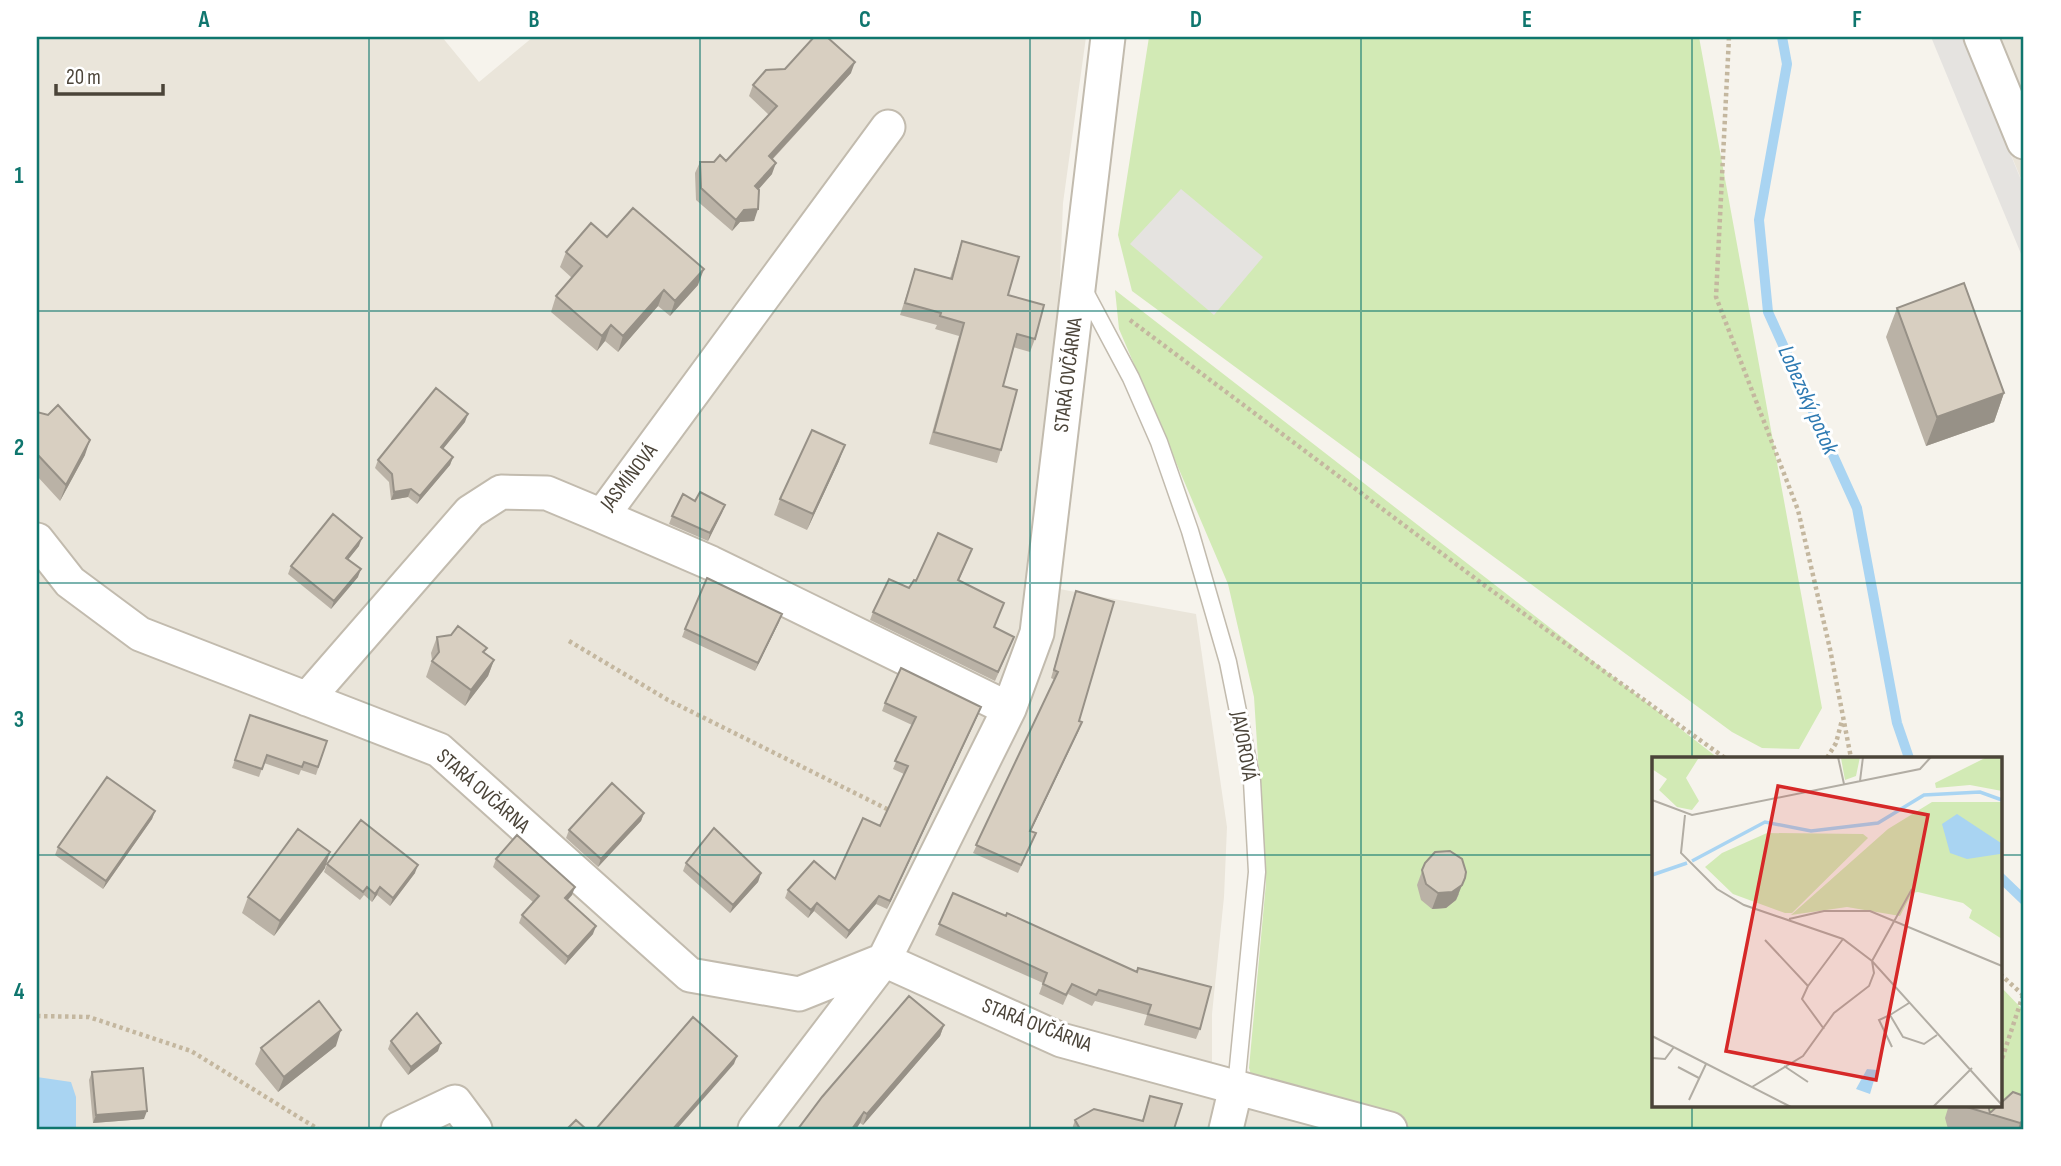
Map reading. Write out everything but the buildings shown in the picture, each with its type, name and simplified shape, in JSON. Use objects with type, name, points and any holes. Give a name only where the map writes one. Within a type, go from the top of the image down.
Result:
[{"type":"street","name":"STARÁ OVČÁRNA","points":[[755,1129],[884,960],[1009,709],[1038,633],[1108,37]]},
{"type":"street","points":[[1981,37],[2024,142]]},
{"type":"street","name":"JASMÍNOVÁ","points":[[307,699],[470,512],[501,492],[547,493],[602,516],[888,127]]},
{"type":"street","points":[[602,516],[711,563],[1009,709]]},
{"type":"street","name":"STARÁ OVČÁRNA","points":[[37,540],[70,582],[141,634],[439,750],[690,975],[799,994],[884,960],[1061,1040],[1390,1129]]},
{"type":"street","name":"JAVOROVÁ","points":[[1226,1129],[1236,1087]]},
{"type":"street","points":[[397,1129],[455,1101],[475,1129]]},
{"type":"lane","name":"JAVOROVÁ","points":[[1079,281],[1131,378],[1159,442],[1190,531],[1228,662],[1252,781],[1257,872],[1236,1087]]},
{"type":"path","points":[[1729,37],[1716,298],[1798,510],[1830,649],[1851,757]]},
{"type":"path","points":[[1123,314],[1484,585],[1724,757]]},
{"type":"path","points":[[569,642],[668,700],[897,814]]},
{"type":"path","points":[[1828,757],[1836,743],[1843,717]]},
{"type":"path","points":[[2002,976],[2023,995],[2002,1059]]},
{"type":"path","points":[[37,1016],[89,1017],[191,1051],[318,1129]]},
{"type":"shaded area","points":[[37,37],[442,37],[479,82],[533,37],[1086,37],[1063,203],[1056,378],[1032,584],[1196,614],[1227,827],[1224,897],[1212,1014],[1212,1062],[1256,1108],[1335,1129],[37,1129]]},
{"type":"shaded area","points":[[1931,37],[1962,37],[2024,187],[2024,261]]},
{"type":"shaded area","points":[[1962,37],[2024,37],[2024,186]]},
{"type":"shaded area","points":[[1181,189],[1263,257],[1214,315],[1130,244]]},
{"type":"green space","points":[[1149,37],[1699,37],[1822,708],[1799,749],[1762,748],[1732,732],[1132,291],[1118,235]]},
{"type":"green space","points":[[1115,290],[1717,757],[1652,757],[1652,1106],[2002,1106],[2002,988],[2024,1011],[2024,1129],[1335,1129],[1261,1108],[1249,1068],[1266,883],[1254,697],[1228,584],[1119,329]]},
{"type":"water","points":[[37,1077],[71,1082],[76,1097],[76,1129],[37,1129]]},
{"type":"waterway","name":"Lobezský potok","points":[[1782,37],[1787,64],[1759,220],[1768,312],[1857,508],[1897,723],[1909,757]]},
{"type":"waterway","name":"Lobezský potok","points":[[2002,879],[2024,900]]}]
